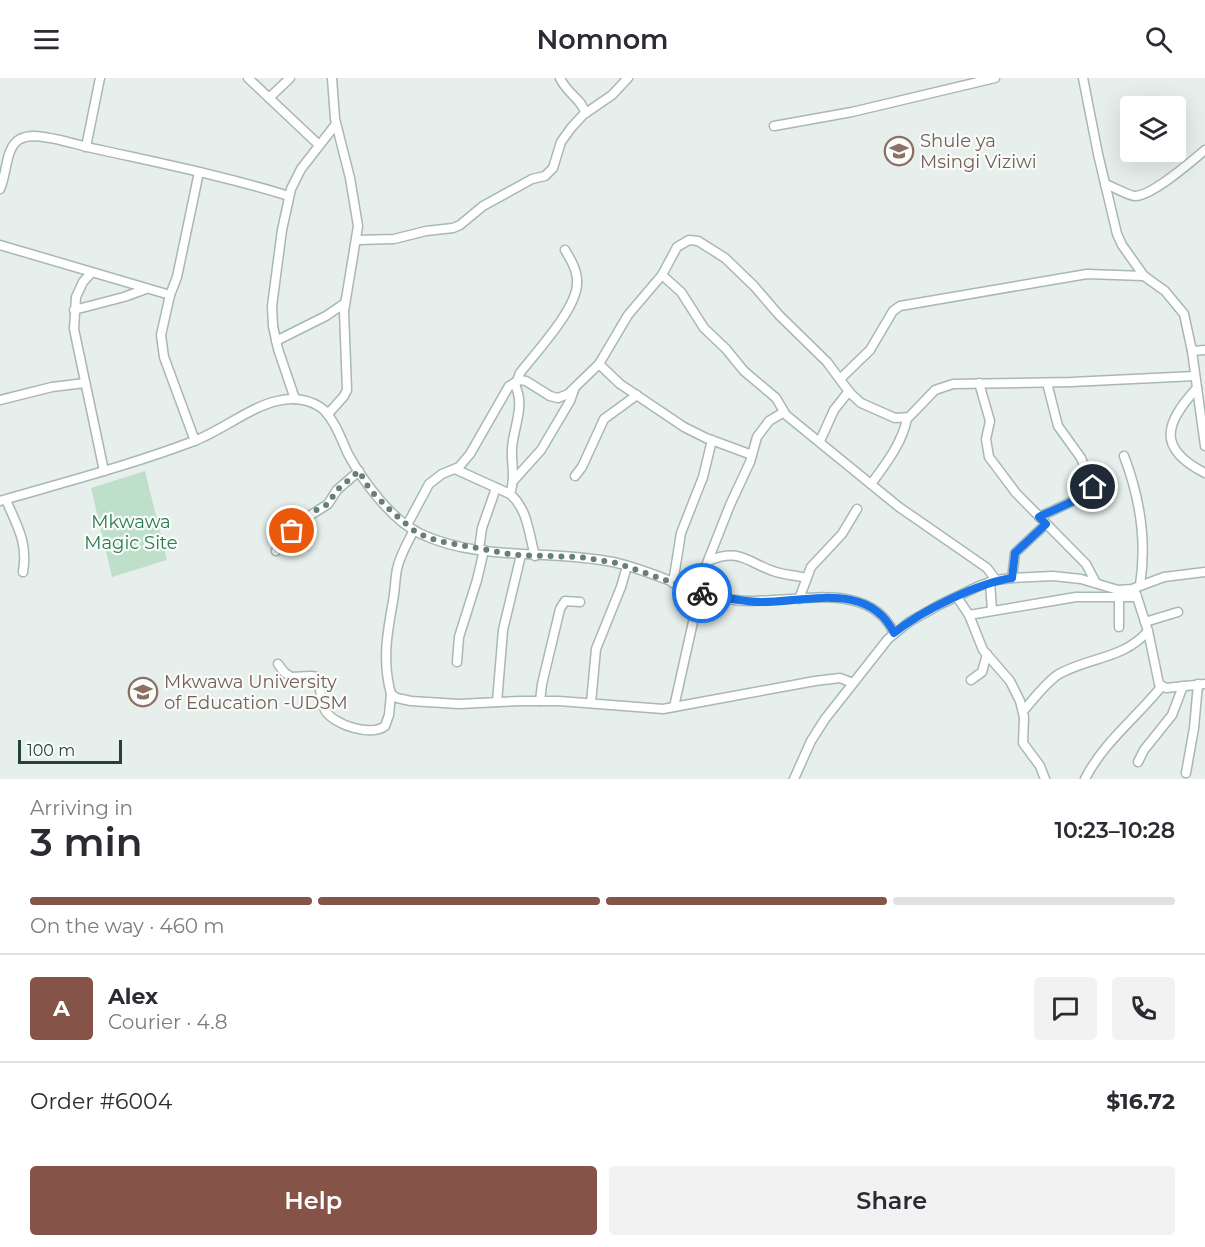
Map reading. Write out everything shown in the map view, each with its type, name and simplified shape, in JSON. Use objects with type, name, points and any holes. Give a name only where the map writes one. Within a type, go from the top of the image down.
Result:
[{"type":"street","points":[[86,147],[100,78]]},
{"type":"street","points":[[248,78],[319,145]]},
{"type":"street","points":[[268,98],[290,78]]},
{"type":"street","points":[[328,414],[347,390],[345,303],[358,226],[336,124],[332,78]]},
{"type":"street","points":[[560,78],[565,88],[584,106],[585,113]]},
{"type":"street","points":[[357,240],[394,239],[460,225],[483,206],[531,179],[549,173],[561,142],[585,113],[612,95],[628,78]]},
{"type":"street","points":[[774,126],[852,111],[978,80],[995,78]]},
{"type":"street","points":[[1083,78],[1117,234],[1144,276],[1165,291],[1184,314],[1203,415],[1205,446]]},
{"type":"street","points":[[295,399],[276,341],[272,306],[282,230],[289,196],[300,169],[336,124]]},
{"type":"street","points":[[0,189],[10,152],[19,139],[41,137],[252,184],[289,196]]},
{"type":"street","points":[[1105,184],[1132,196],[1138,195],[1169,180],[1205,150]]},
{"type":"street","points":[[195,441],[164,357],[161,335],[170,295],[177,277],[200,172]]},
{"type":"street","points":[[515,382],[526,381],[550,396],[558,398],[568,394],[599,364],[628,315],[662,275],[672,254],[682,242],[689,240],[698,241],[725,258],[826,362],[849,392],[861,403],[870,409],[896,418],[907,418]]},
{"type":"street","points":[[0,245],[170,295]]},
{"type":"street","points":[[278,664],[291,677],[317,677],[324,707],[328,715],[337,722],[364,730],[377,730],[385,726],[391,694],[386,662],[387,630],[394,600],[397,567],[411,527],[429,484],[459,467],[470,454],[503,396],[567,313],[578,282],[576,272],[565,250]]},
{"type":"street","points":[[91,273],[83,282],[76,297],[74,329],[104,471]]},
{"type":"street","points":[[840,379],[870,350],[893,311],[900,306],[1087,274],[1144,276]]},
{"type":"street","points":[[662,275],[681,292],[704,328],[726,349],[744,371],[771,392],[784,412],[899,507],[987,568],[993,581],[992,610]]},
{"type":"street","points":[[74,310],[124,297],[147,288]]},
{"type":"street","points":[[276,341],[326,316],[345,303]]},
{"type":"street","points":[[1192,351],[1205,350]]},
{"type":"street","points":[[599,364],[612,378],[684,427],[752,454]]},
{"type":"street","points":[[871,484],[895,447],[907,418],[940,388],[953,384],[979,382],[1047,382],[1195,376]]},
{"type":"street","points":[[510,494],[514,480],[512,450],[520,406],[515,382]]},
{"type":"street","points":[[979,382],[990,421],[986,439],[989,457],[1016,493],[1086,564],[1096,583]]},
{"type":"street","points":[[1012,578],[1015,553],[1042,520],[1063,504],[1087,494],[1093,487],[1081,458],[1058,426],[1047,382]]},
{"type":"street","points":[[0,400],[52,387],[85,383]]},
{"type":"street","points":[[1197,388],[1180,407],[1171,427],[1170,442],[1178,454],[1205,473]]},
{"type":"street","points":[[514,480],[541,450],[570,401],[574,389]]},
{"type":"street","points":[[820,441],[834,410],[849,392]]},
{"type":"street","points":[[575,476],[582,467],[604,419],[637,395]]},
{"type":"street","points":[[23,572],[25,556],[23,539],[3,500],[104,471],[195,441],[268,403],[295,399],[315,403],[328,414],[370,490],[411,527],[438,541],[482,550],[521,555],[580,557],[627,566],[699,592],[750,602],[834,597],[867,606],[885,618],[894,633]]},
{"type":"street","points":[[674,707],[699,592],[730,505],[763,427],[784,412]]},
{"type":"street","points":[[673,583],[681,533],[703,477],[712,440]]},
{"type":"street","points":[[1124,456],[1139,505],[1143,567],[1136,590],[1161,687]]},
{"type":"street","points":[[455,469],[510,494],[517,500],[524,512],[536,556]]},
{"type":"street","points":[[276,551],[297,526],[311,513],[328,504],[337,490],[359,471]]},
{"type":"street","points":[[457,662],[459,637],[482,550],[482,528],[496,488]]},
{"type":"street","points":[[799,599],[806,578],[818,559],[842,534],[857,509]]},
{"type":"street","points":[[497,702],[503,630],[521,555]]},
{"type":"street","points":[[710,560],[718,556],[736,555],[772,571],[806,578]]},
{"type":"street","points":[[591,703],[596,649],[627,566]]},
{"type":"street","points":[[969,615],[1076,597],[1119,597],[1164,577],[1205,572]]},
{"type":"street","points":[[794,779],[816,734],[853,683],[894,633],[909,622],[993,581],[1012,578],[1053,576],[1082,579],[1112,590],[1136,590]]},
{"type":"street","points":[[957,597],[969,615],[987,654],[1010,681],[1023,711],[1023,743],[1040,766],[1045,779]]},
{"type":"street","points":[[1119,597],[1119,627]]},
{"type":"street","points":[[540,701],[560,609],[565,601],[580,602]]},
{"type":"street","points":[[1023,711],[1057,675],[1126,650],[1141,640],[1147,626],[1178,612]]},
{"type":"street","points":[[971,680],[982,672],[987,654]]},
{"type":"street","points":[[391,694],[411,701],[459,704],[540,701],[648,709],[674,707],[814,681],[840,678],[853,683]]},
{"type":"street","points":[[1085,779],[1099,754],[1161,687],[1202,684],[1186,773]]},
{"type":"street","points":[[1138,762],[1144,750],[1172,715],[1183,686]]},
{"type":"green space","name":"Mkwawa Magic Site","points":[[145,471],[167,560],[112,577],[91,488]]},
{"type":"way so far","points":[[292,531],[311,513],[328,504],[337,490],[359,471],[370,490],[392,512],[417,533],[438,541],[515,555],[598,559],[633,567],[702,593]]},
{"type":"place","name":"Shule ya Msingi Viziwi","points":[[899,151]]},
{"type":"place","name":"Mkwawa University of Education -UDSM","points":[[143,692]]},
{"type":"route","points":[[702,593],[750,602],[827,597],[845,599],[875,610],[885,618],[894,633],[939,605],[979,586],[996,580],[1012,578],[1014,555],[1018,548],[1046,524],[1039,517],[1087,494],[1093,487]]}]
